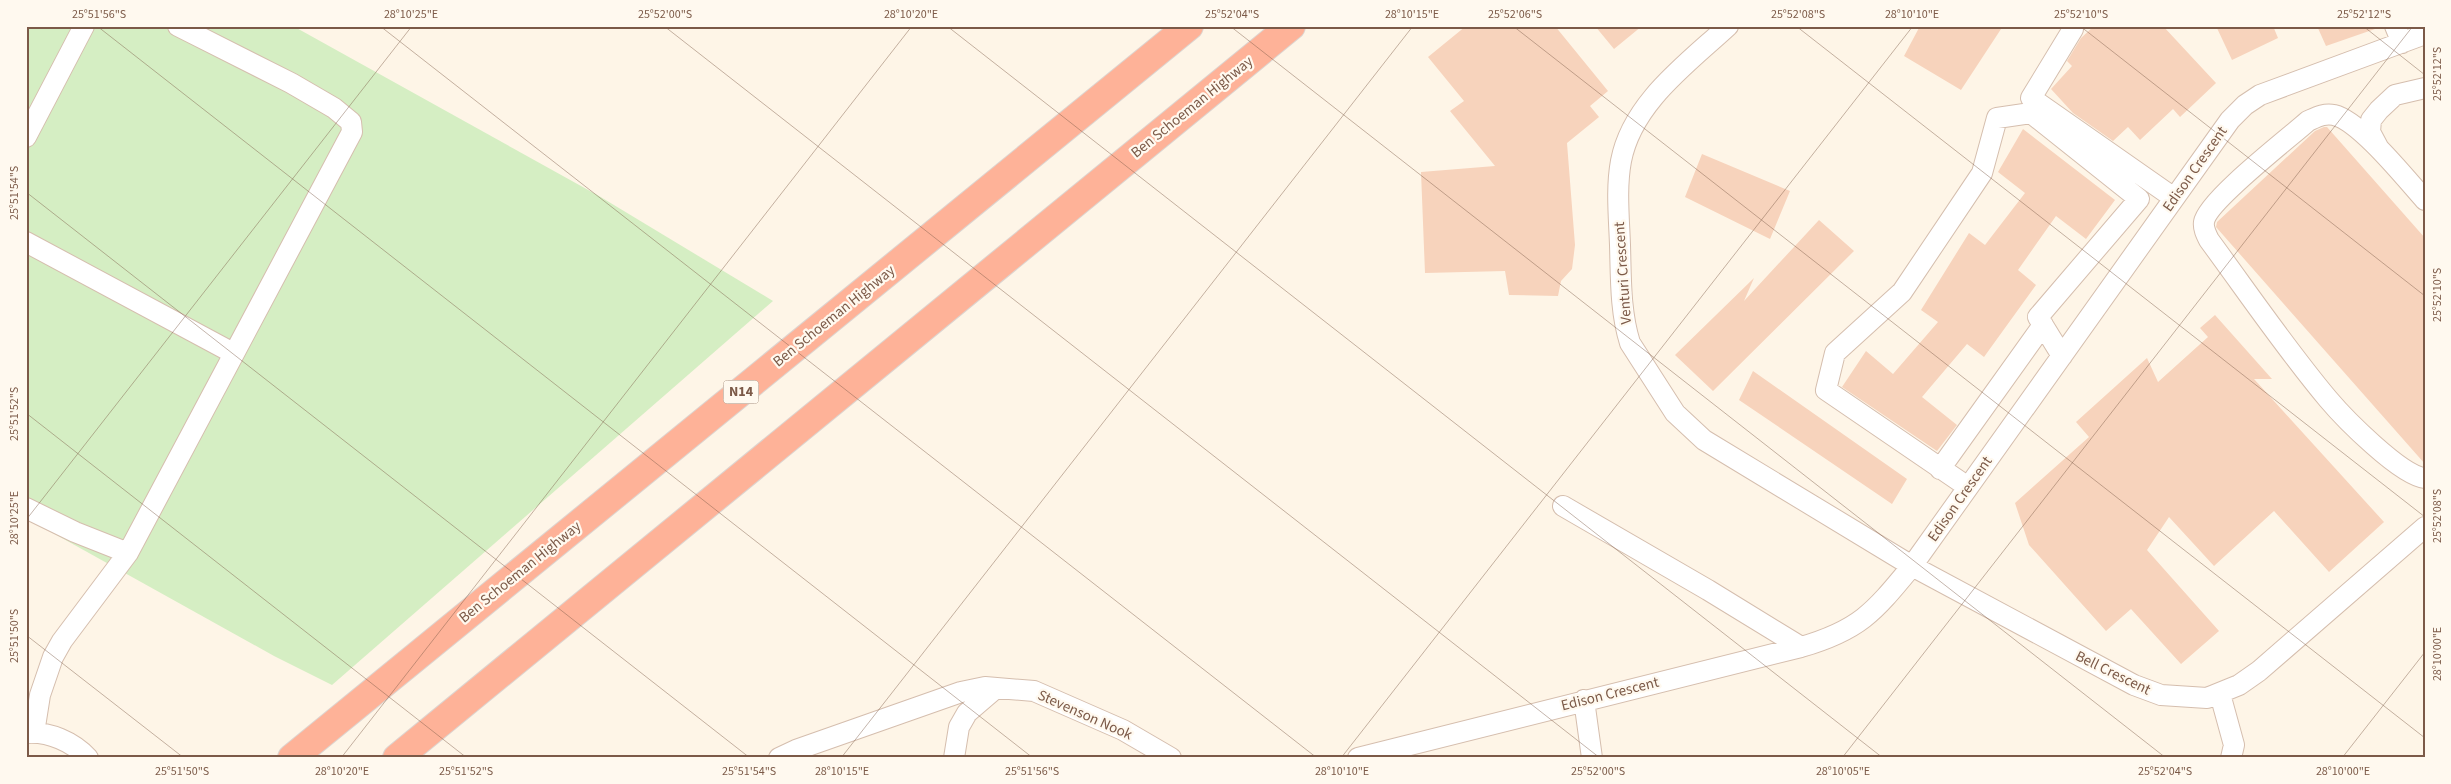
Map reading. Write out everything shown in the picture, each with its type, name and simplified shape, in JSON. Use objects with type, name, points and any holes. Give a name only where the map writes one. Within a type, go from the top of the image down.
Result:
[{"type":"highway","name":"Ben Schoeman Highway","points":[[292,758],[1190,26]]},
{"type":"highway","name":"Ben Schoeman Highway","points":[[397,758],[1291,26]]},
{"type":"street","points":[[26,137],[84,26]]},
{"type":"street","points":[[88,758],[80,749],[68,742],[30,733],[52,657],[128,552],[304,223],[348,138],[352,126],[348,119],[334,108],[178,26]]},
{"type":"street","name":"Venturi Crescent","points":[[1728,26],[1661,88],[1634,126],[1626,144],[1619,175],[1619,206],[1623,310],[1628,336],[1675,413],[1704,440],[1912,566]]},
{"type":"street","points":[[2073,29],[2031,98],[2174,198]]},
{"type":"street","name":"Edison Crescent","points":[[1358,758],[1801,647],[1830,639],[1852,628],[1877,608],[1912,566],[2230,120],[2245,105],[2260,95],[2398,34],[2425,34]]},
{"type":"street","points":[[2380,151],[2370,132],[2371,120],[2395,95],[2424,90]]},
{"type":"street","points":[[1968,487],[1826,390],[1835,353],[1902,292],[1982,173],[1997,118],[2031,113],[2139,198],[2038,317],[2062,356]]},
{"type":"street","points":[[2425,200],[2380,151],[2343,118],[2332,114],[2322,115],[2308,122],[2215,202],[2204,221],[2205,232],[2329,400],[2385,455],[2407,471],[2425,478]]},
{"type":"street","points":[[26,242],[233,353]]},
{"type":"street","points":[[1940,469],[2043,325]]},
{"type":"street","points":[[1562,506],[1708,590],[1801,647]]},
{"type":"street","points":[[26,508],[75,532],[128,552]]},
{"type":"street","name":"Bell Crescent","points":[[1912,566],[2134,685],[2161,695],[2207,698],[2239,685],[2259,671],[2425,527]]},
{"type":"street","name":"Stevenson Nook","points":[[779,758],[796,750],[968,690],[985,687],[1034,691],[1123,730],[1170,758]]},
{"type":"street","points":[[954,758],[959,727],[968,713],[996,689]]},
{"type":"street","points":[[2220,694],[2234,745],[2231,758]]},
{"type":"street","points":[[1584,700],[1592,758]]},
{"type":"green space","points":[[26,26],[293,26],[599,196],[773,301],[332,685],[274,656],[26,518]]},
{"type":"building","points":[[1466,26],[1555,26],[1608,91],[1590,106],[1599,117],[1567,143],[1575,245],[1572,269],[1561,281],[1558,296],[1509,295],[1505,271],[1425,273],[1421,172],[1495,166],[1450,111],[1464,101],[1428,57]]},
{"type":"building","points":[[1595,26],[1642,26],[1614,49]]},
{"type":"building","points":[[1920,26],[2003,26],[1961,90],[1904,56]]},
{"type":"building","points":[[2094,26],[2163,26],[2216,83],[2180,117],[2173,109],[2140,140],[2128,127],[2113,141],[2073,113],[2051,89],[2072,66],[2067,61],[2081,38]]},
{"type":"building","points":[[2216,26],[2273,26],[2278,38],[2232,60]]},
{"type":"building","points":[[2317,26],[2375,26],[2375,29],[2326,46]]},
{"type":"building","points":[[2327,127],[2425,238],[2425,464],[2216,227],[2217,222],[2315,131]]},
{"type":"building","points":[[2023,129],[2115,200],[2086,239],[2056,216],[2018,270],[2036,285],[1984,357],[1967,344],[1922,397],[1957,425],[1937,451],[1842,387],[1866,351],[1893,374],[1938,322],[1921,310],[1969,233],[1985,245],[2025,193],[1998,172]]},
{"type":"building","points":[[1702,154],[1790,191],[1770,239],[1685,197]]},
{"type":"building","points":[[1819,220],[1854,251],[1713,391],[1675,355],[1754,278],[1744,301]]},
{"type":"building","points":[[2215,315],[2272,379],[2254,379],[2384,522],[2329,572],[2274,511],[2214,566],[2169,517],[2147,550],[2219,631],[2181,664],[2131,609],[2106,631],[2029,545],[2015,503],[2089,437],[2076,422],[2147,358],[2158,382],[2208,337],[2200,328]]},
{"type":"building","points":[[1753,371],[1907,479],[1892,504],[1739,400]]}]
